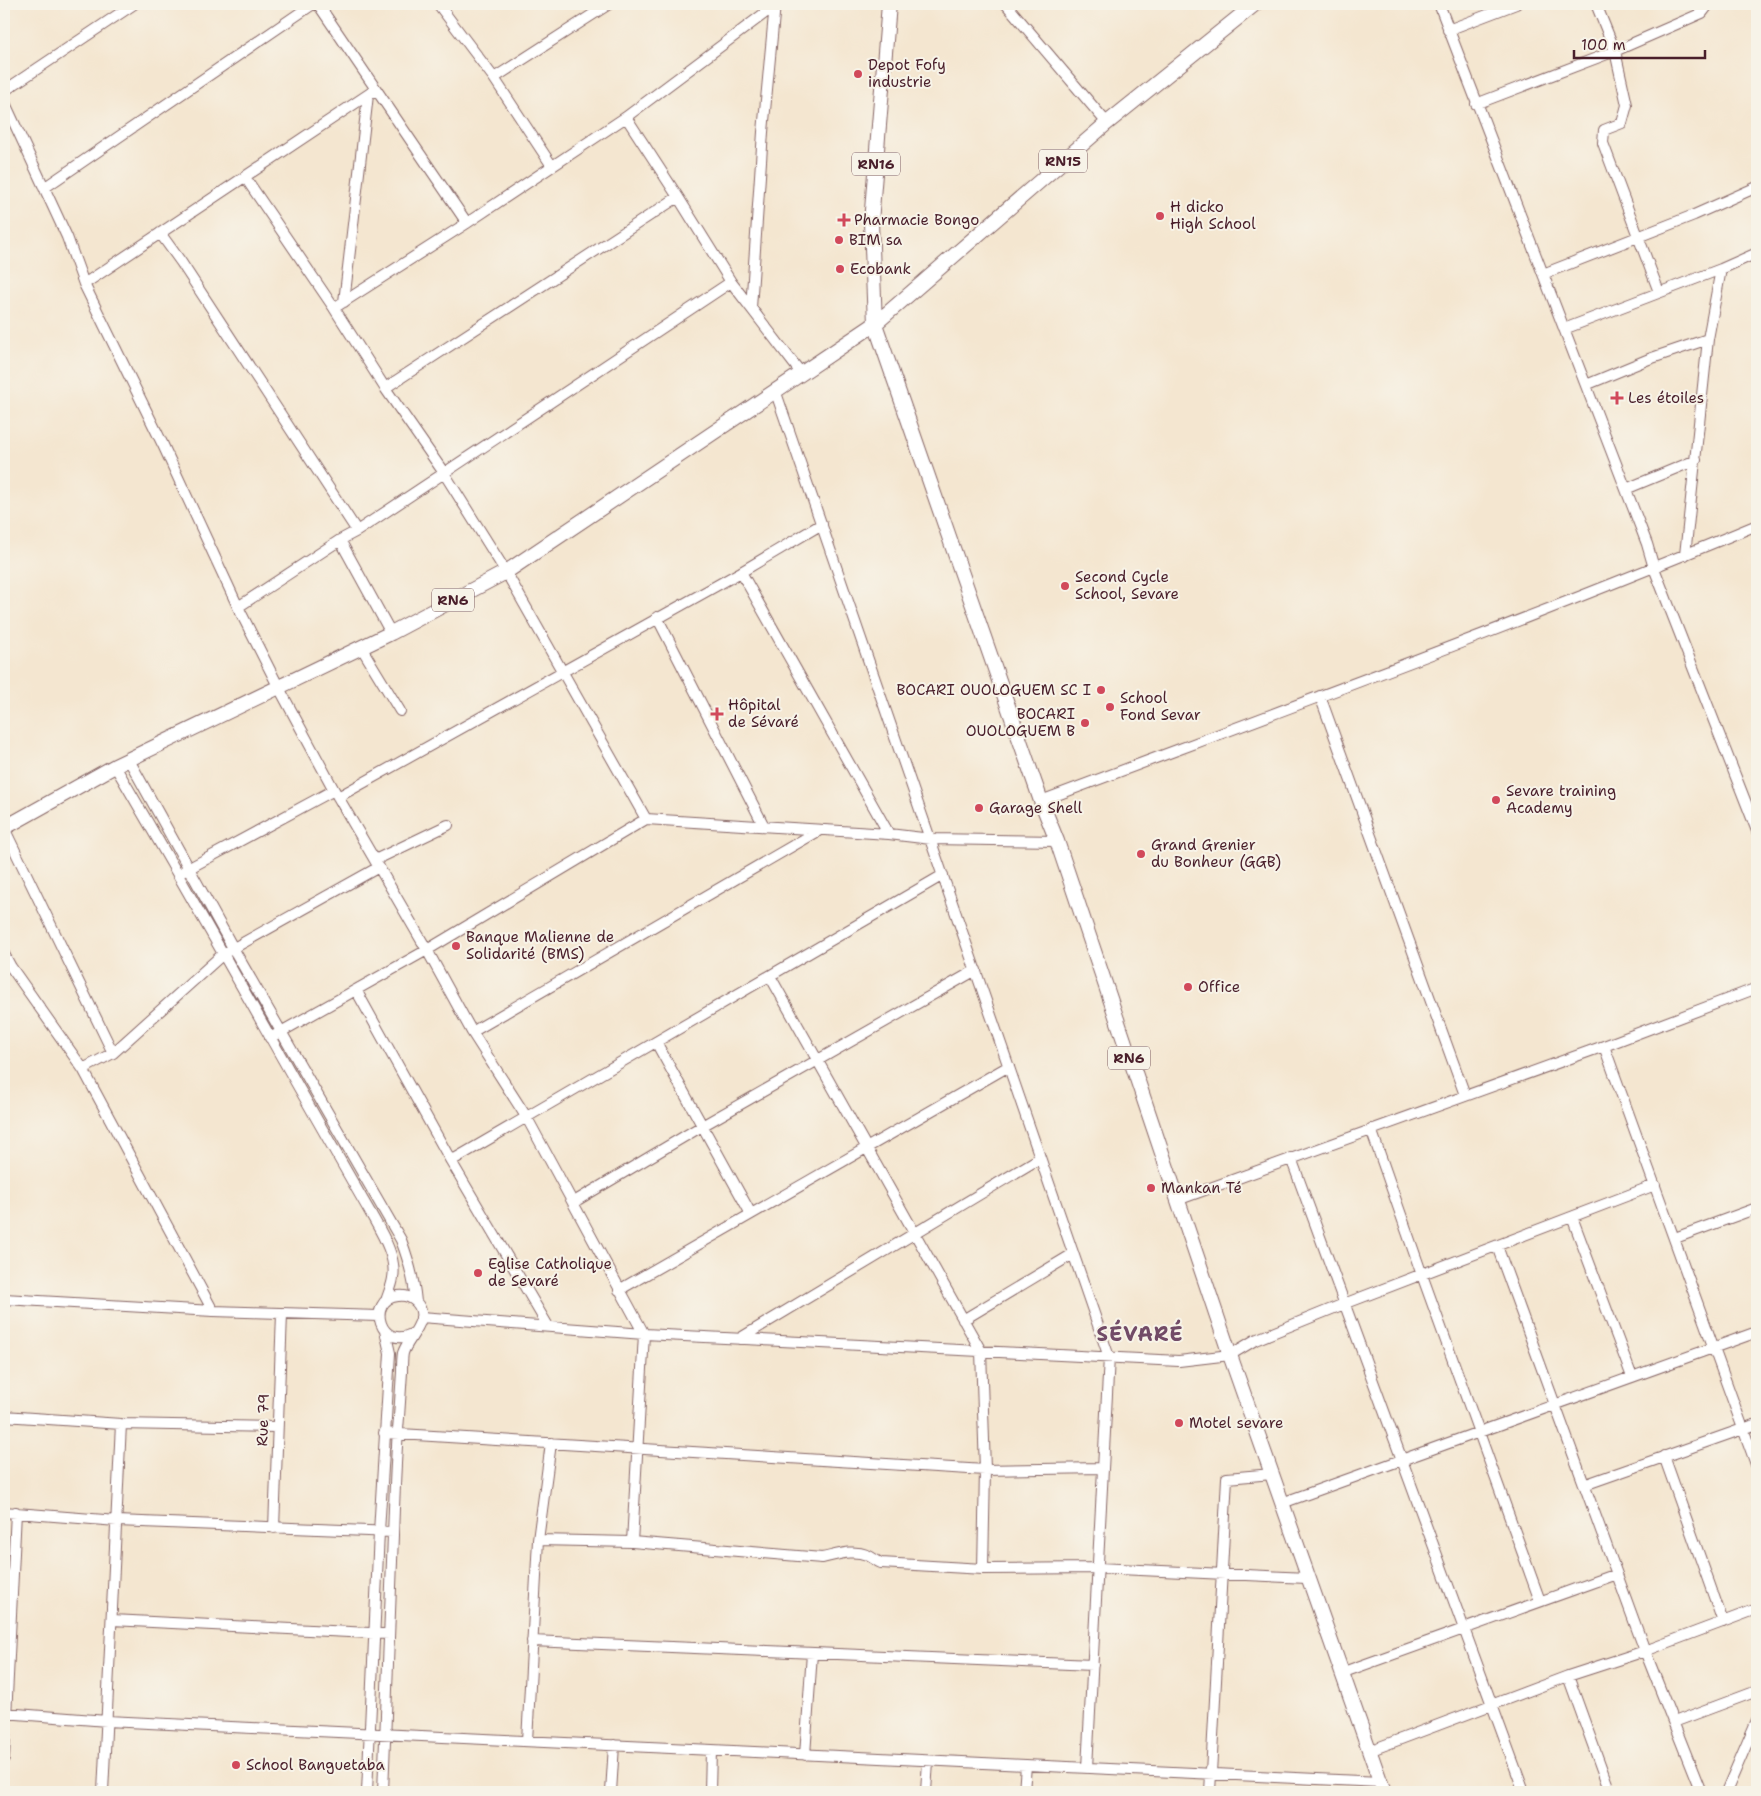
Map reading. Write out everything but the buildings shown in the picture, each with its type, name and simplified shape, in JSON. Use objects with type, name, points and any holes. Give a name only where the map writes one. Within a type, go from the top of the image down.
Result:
[{"type":"main road","name":"RN16","points":[[875,324],[871,222],[889,4]]},
{"type":"main road","name":"RN15","points":[[875,324],[1107,123],[1255,4]]},
{"type":"main road","name":"RN6","points":[[4,828],[116,766],[391,633],[506,572],[875,324],[1041,801],[1057,841],[1230,1355],[1382,1787]]},
{"type":"street","points":[[4,91],[134,4]]},
{"type":"street","points":[[44,188],[313,4]]},
{"type":"street","points":[[318,4],[371,92],[467,223]]},
{"type":"street","points":[[438,4],[494,78],[552,166]]},
{"type":"street","points":[[494,78],[609,4]]},
{"type":"street","points":[[334,308],[467,223],[626,117],[776,4]]},
{"type":"street","points":[[750,308],[763,132],[776,4]]},
{"type":"street","points":[[1006,4],[1107,123]]},
{"type":"street","points":[[1439,4],[1476,104],[1648,544],[1654,568],[1757,831]]},
{"type":"street","points":[[1448,30],[1516,4]]},
{"type":"street","points":[[1596,4],[1615,51],[1627,105],[1622,123],[1604,130],[1603,143],[1658,292]]},
{"type":"street","points":[[1476,104],[1615,51],[1702,13],[1709,4]]},
{"type":"street","points":[[84,284],[371,92]]},
{"type":"street","points":[[344,302],[371,92]]},
{"type":"street","points":[[4,101],[68,237],[84,284],[163,445],[238,607],[278,686],[336,794],[427,950],[472,1032],[527,1118],[644,1334],[632,1542]]},
{"type":"street","points":[[626,117],[731,282],[801,373]]},
{"type":"street","points":[[245,177],[334,308],[385,388],[444,473],[506,572],[646,819]]},
{"type":"street","points":[[1543,274],[1694,215],[1757,187]]},
{"type":"street","points":[[385,388],[678,197]]},
{"type":"street","points":[[160,233],[357,530]]},
{"type":"street","points":[[1564,329],[1721,269],[1757,253]]},
{"type":"street","points":[[1685,555],[1708,339],[1721,269]]},
{"type":"street","points":[[238,607],[444,473],[731,282]]},
{"type":"street","points":[[1586,385],[1650,359],[1708,339]]},
{"type":"street","points":[[776,390],[1109,1357],[1087,1768]]},
{"type":"street","points":[[1626,489],[1696,460]]},
{"type":"street","points":[[179,874],[336,794],[562,671],[741,572],[822,524]]},
{"type":"street","points":[[1041,801],[1654,568],[1757,525]]},
{"type":"street","points":[[340,540],[391,633]]},
{"type":"street","points":[[741,572],[889,834]]},
{"type":"street","points":[[657,617],[764,826]]},
{"type":"street","points":[[361,647],[400,711]]},
{"type":"street","points":[[1320,696],[1465,1095]]},
{"type":"street","points":[[129,760],[233,948],[400,1240],[409,1260],[414,1280],[416,1302],[420,1309],[421,1317],[420,1325],[403,1353],[393,1532],[383,1792]]},
{"type":"street","points":[[116,766],[371,1214],[392,1259],[394,1277],[379,1316],[390,1353],[384,1433],[367,1792]]},
{"type":"street","points":[[270,1038],[427,950],[646,819],[889,834],[931,839],[1057,841]]},
{"type":"street","points":[[83,1070],[113,1053],[223,954],[448,825]]},
{"type":"street","points":[[4,828],[113,1053]]},
{"type":"street","points":[[472,1032],[820,830]]},
{"type":"street","points":[[451,1160],[527,1118],[943,876]]},
{"type":"street","points":[[4,954],[11,968],[83,1070],[213,1311]]},
{"type":"street","points":[[574,1202],[702,1126],[976,970]]},
{"type":"street","points":[[770,976],[981,1351],[985,1470],[983,1569]]},
{"type":"street","points":[[1177,1200],[1604,1046],[1757,988]]},
{"type":"street","points":[[356,990],[451,1160],[548,1326]]},
{"type":"street","points":[[656,1042],[751,1214]]},
{"type":"street","points":[[1604,1046],[1757,1467]]},
{"type":"street","points":[[619,1290],[1009,1066]]},
{"type":"street","points":[[1371,1129],[1540,1602]]},
{"type":"street","points":[[738,1339],[1040,1158]]},
{"type":"street","points":[[1291,1158],[1524,1792]]},
{"type":"street","points":[[421,1317],[644,1334],[1179,1361],[1230,1355],[1256,1340],[1344,1304],[1655,1185]]},
{"type":"street","points":[[1675,1238],[1757,1208]]},
{"type":"street","points":[[1572,1217],[1632,1377]]},
{"type":"street","points":[[1496,1246],[1645,1651],[1701,1792]]},
{"type":"street","points":[[963,1320],[1073,1254]]},
{"type":"street","points":[[386,1301],[393,1297],[401,1296],[409,1297],[416,1302]]},
{"type":"street","points":[[4,1299],[213,1311],[379,1316]]},
{"type":"street","name":"Rue 79","points":[[274,1528],[282,1314]]},
{"type":"street","points":[[385,1331],[392,1336],[400,1338],[415,1332]]},
{"type":"street","points":[[1282,1503],[1757,1332]]},
{"type":"street","points":[[4,1416],[121,1424],[277,1428]]},
{"type":"street","points":[[103,1792],[121,1424]]},
{"type":"street","points":[[1584,1485],[1757,1424]]},
{"type":"street","points":[[384,1433],[985,1470],[1103,1468]]},
{"type":"street","points":[[527,1741],[538,1540],[551,1443]]},
{"type":"street","points":[[1664,1456],[1723,1622]]},
{"type":"street","points":[[1210,1792],[1227,1478],[1272,1474]]},
{"type":"street","points":[[4,1512],[117,1521],[393,1532]]},
{"type":"street","points":[[4,1758],[7,1611],[16,1512]]},
{"type":"street","points":[[538,1540],[632,1542],[822,1558],[837,1553],[859,1553],[868,1555],[881,1563],[983,1569],[1098,1568],[1307,1578]]},
{"type":"street","points":[[1341,1673],[1617,1574]]},
{"type":"street","points":[[1369,1751],[1568,1676],[1645,1651],[1757,1609]]},
{"type":"street","points":[[112,1620],[389,1634]]},
{"type":"street","points":[[532,1641],[1093,1666]]},
{"type":"street","points":[[806,1755],[812,1653]]},
{"type":"street","points":[[1568,1676],[1610,1792]]},
{"type":"street","points":[[1674,1722],[1757,1691]]},
{"type":"street","points":[[5,1713],[107,1721],[1211,1774],[1382,1787]]},
{"type":"street","points":[[1726,1792],[1757,1720]]},
{"type":"street","points":[[611,1792],[614,1745]]},
{"type":"street","points":[[710,1792],[711,1750]]},
{"type":"street","points":[[926,1792],[928,1761]]},
{"type":"street","points":[[1024,1792],[1026,1765]]},
{"type":"place","name":"Depot Fofy industrie","points":[[858,74]]},
{"type":"place","name":"H dicko High School","points":[[1160,216]]},
{"type":"place","name":"Pharmacie Bongo","points":[[844,220]]},
{"type":"place","name":"BIM sa","points":[[839,240]]},
{"type":"place","name":"Ecobank","points":[[840,269]]},
{"type":"place","name":"Les étoiles","points":[[1617,398]]},
{"type":"place","name":"Second Cycle School, Sevare","points":[[1065,586]]},
{"type":"place","name":"BOCARI OUOLOGUEM SC I","points":[[1101,690]]},
{"type":"place","name":"School Fond Sevar","points":[[1110,707]]},
{"type":"place","name":"Hôpital de Sévaré","points":[[717,714]]},
{"type":"place","name":"BOCARI OUOLOGUEM B","points":[[1085,723]]},
{"type":"place","name":"Sevare training Academy","points":[[1496,800]]},
{"type":"place","name":"Garage Shell","points":[[979,808]]},
{"type":"place","name":"Grand Grenier du Bonheur (GGB)","points":[[1141,854]]},
{"type":"place","name":"Banque Malienne de Solidarité (BMS)","points":[[456,946]]},
{"type":"place","name":"Office","points":[[1188,987]]},
{"type":"place","name":"Mankan Té","points":[[1151,1188]]},
{"type":"place","name":"Eglise Catholique de Sevaré","points":[[478,1273]]},
{"type":"place","name":"Motel sevare","points":[[1179,1423]]},
{"type":"place","name":"School Banguetaba","points":[[236,1765]]},
{"type":"district","name":"SÉVARÉ","points":[[1140,1334]]}]
